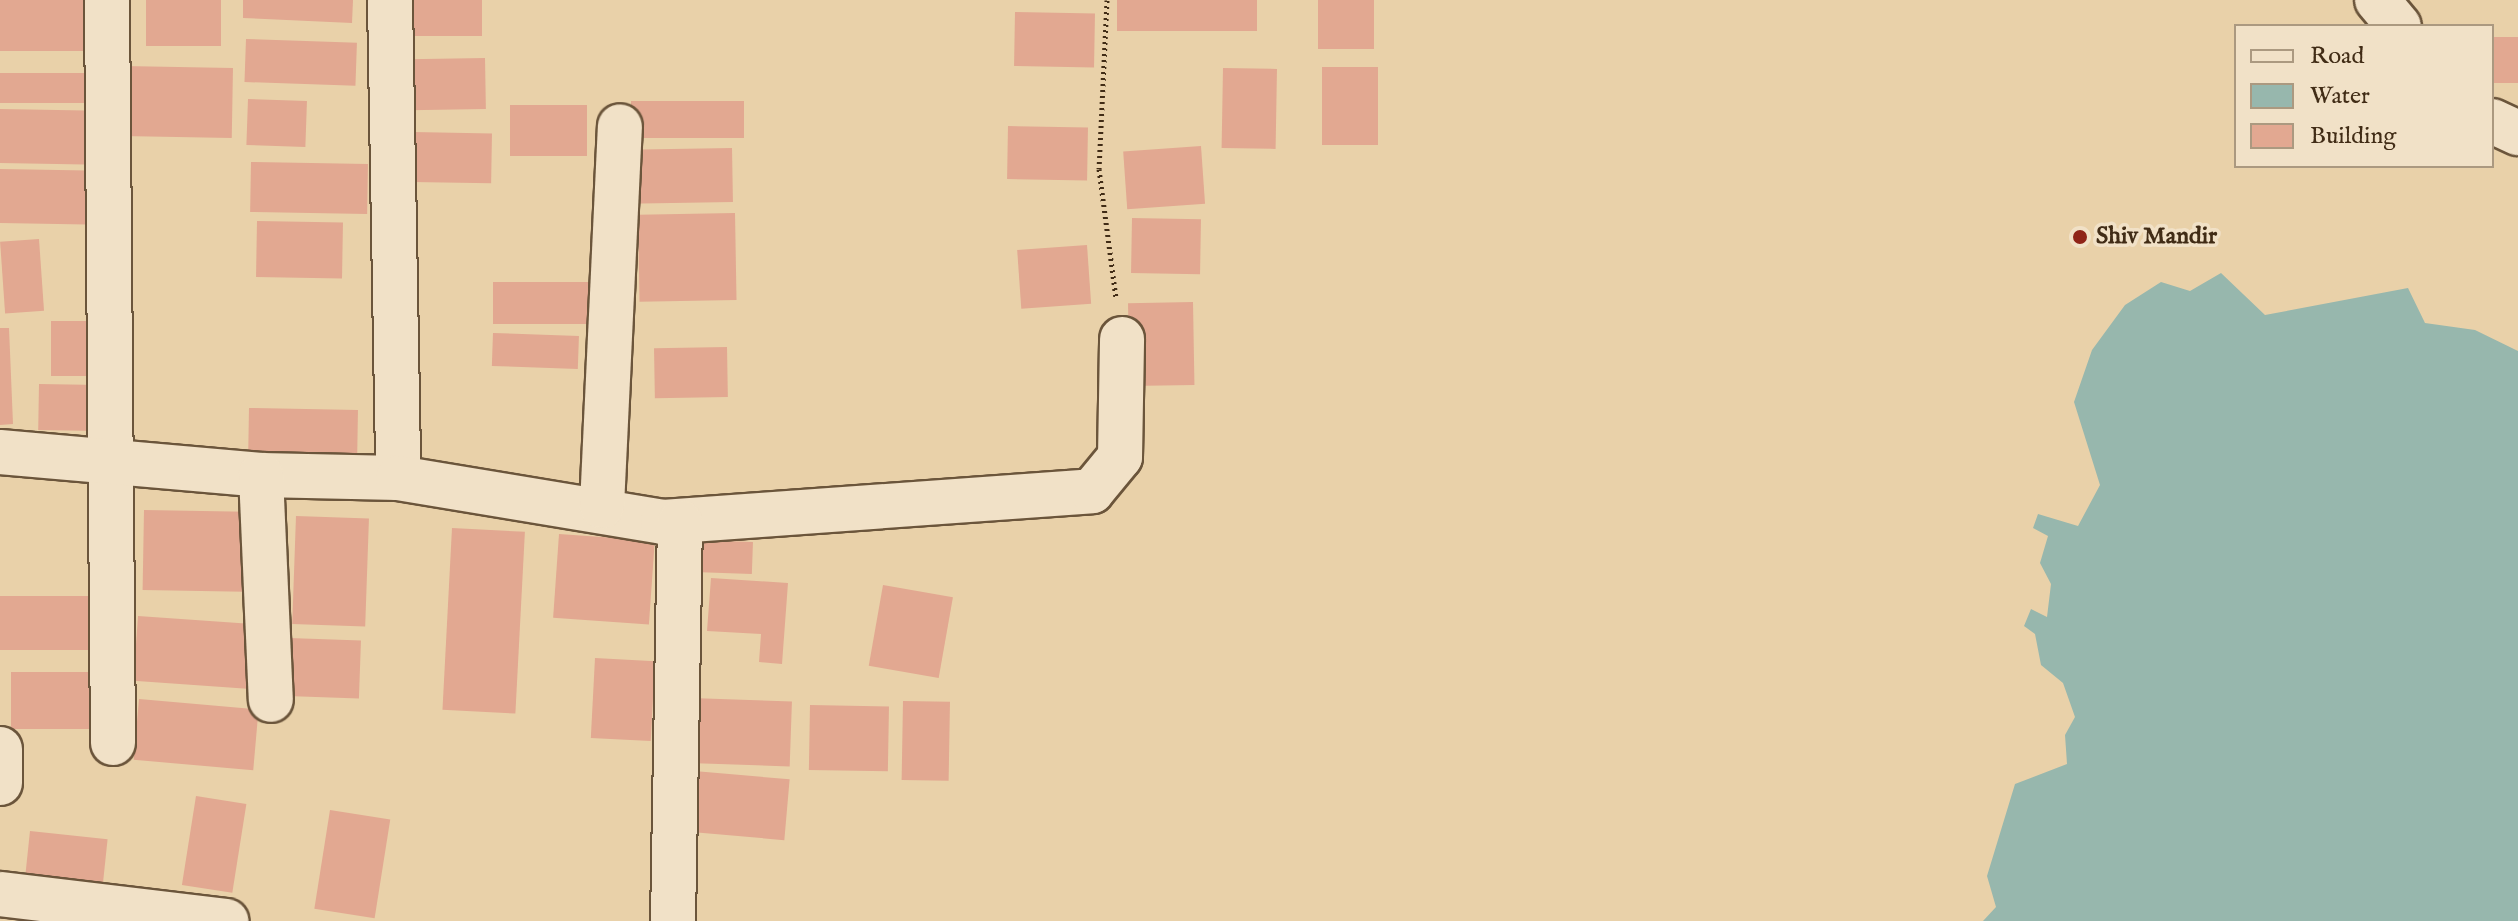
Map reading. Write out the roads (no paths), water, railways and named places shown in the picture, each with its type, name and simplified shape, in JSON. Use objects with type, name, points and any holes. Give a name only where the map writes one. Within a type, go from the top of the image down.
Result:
[{"type":"street","points":[[107,0],[114,463],[113,743]]},
{"type":"street","points":[[390,0],[398,478]]},
{"type":"street","points":[[2377,0],[2397,24]]},
{"type":"street","points":[[2494,122],[2518,133]]},
{"type":"street","points":[[602,506],[620,126]]},
{"type":"street","points":[[0,452],[261,475],[398,478],[602,506],[680,522],[1092,491],[1120,457],[1122,339]]},
{"type":"street","points":[[261,475],[271,700]]},
{"type":"street","points":[[673,921],[680,522]]},
{"type":"street","points":[[0,749],[0,783]]},
{"type":"street","points":[[0,894],[226,921]]},
{"type":"water","points":[[2221,273],[2265,315],[2408,288],[2425,323],[2475,330],[2518,351],[2518,921],[1983,921],[1996,907],[1987,876],[2015,784],[2067,764],[2065,735],[2075,717],[2063,683],[2041,665],[2035,634],[2024,626],[2031,609],[2047,617],[2051,584],[2040,563],[2048,536],[2033,528],[2038,514],[2078,526],[2100,485],[2074,402],[2092,350],[2125,305],[2161,282],[2190,291]]},
{"type":"place","name":"Shiv Mandir","points":[[2080,237]]}]
